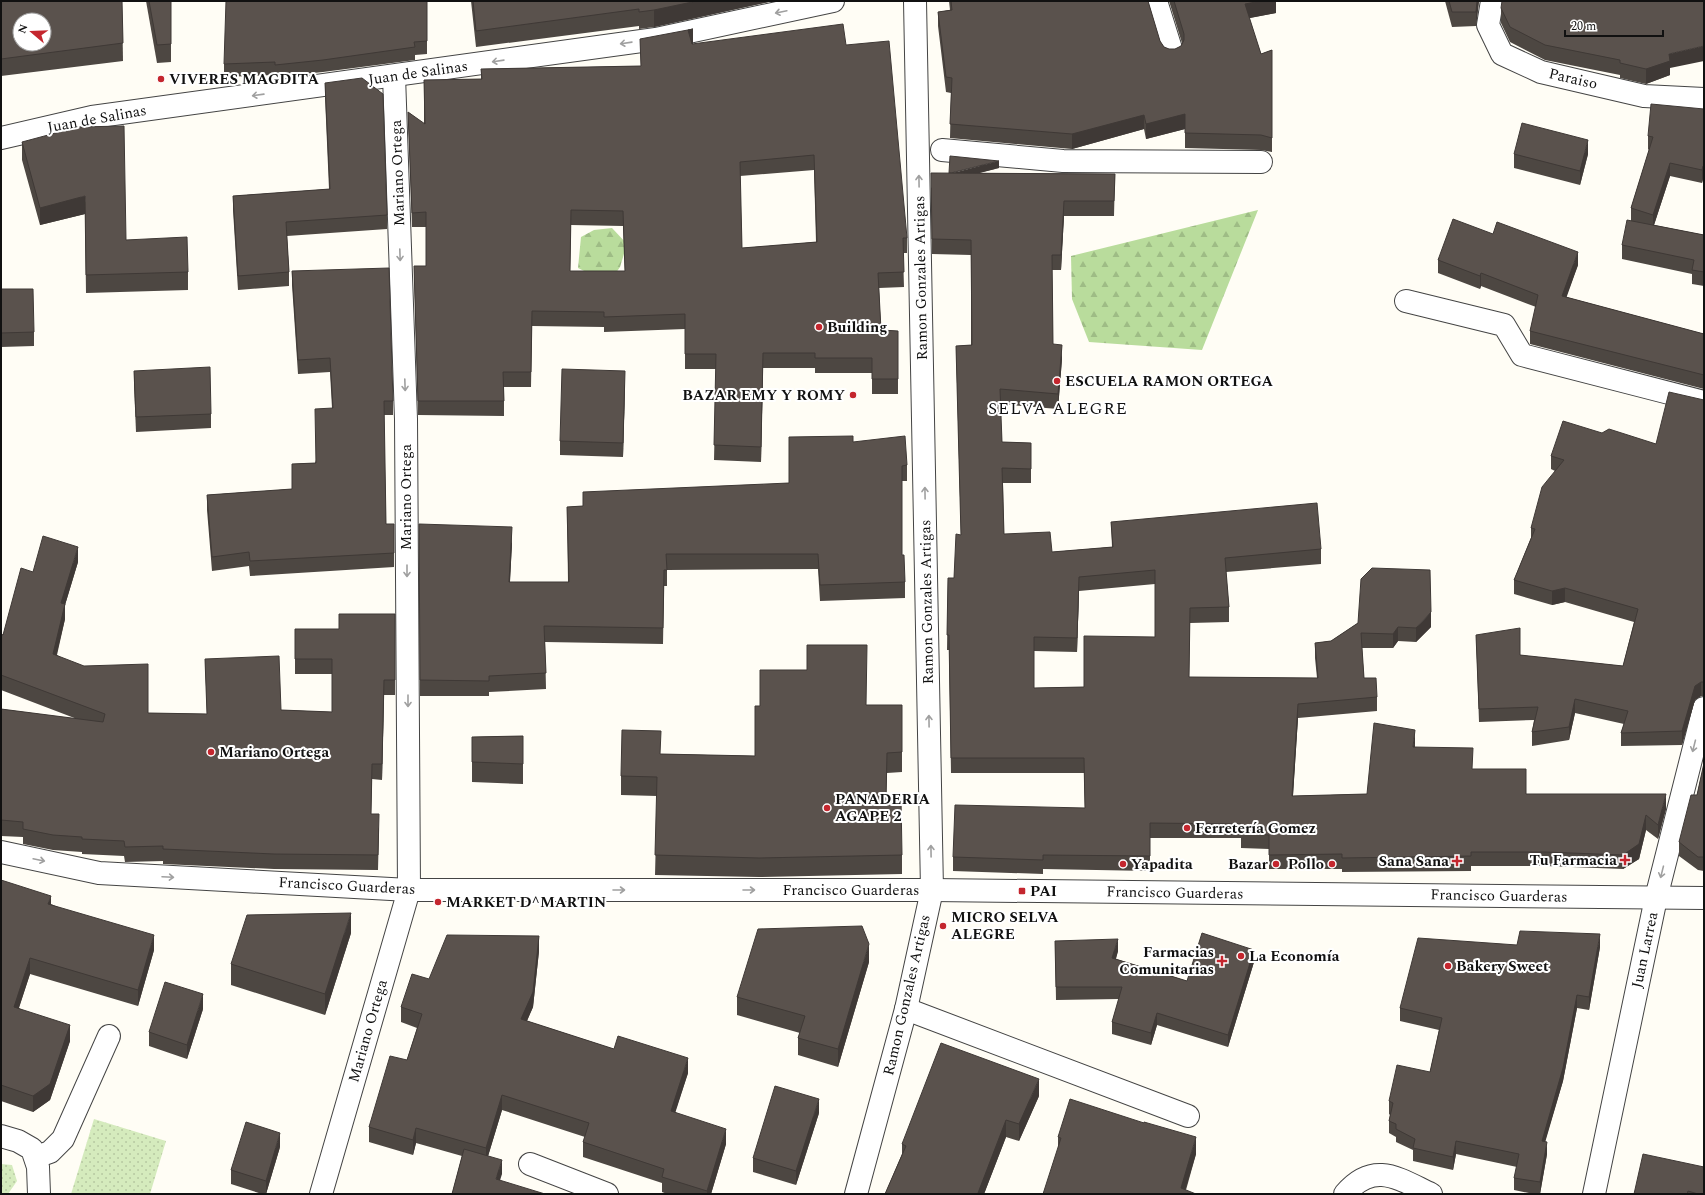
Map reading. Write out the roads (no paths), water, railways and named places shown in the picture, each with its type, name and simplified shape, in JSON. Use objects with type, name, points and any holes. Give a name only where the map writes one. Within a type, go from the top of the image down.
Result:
[{"type":"street","name":"Juan de Salinas","points":[[1,138],[92,117],[394,76],[656,38],[833,1]]},
{"type":"street","name":"Ramon Gonzales Artigas","points":[[856,1194],[906,1009],[932,890],[915,1]]},
{"type":"street","points":[[1156,1],[1172,52]]},
{"type":"street","name":"Paraiso","points":[[1492,1],[1488,26],[1502,54],[1541,72],[1644,96],[1704,99]]},
{"type":"street","name":"Mariano Ortega","points":[[321,1194],[409,890],[406,419],[394,76]]},
{"type":"street","points":[[942,150],[1063,162],[1261,162]]},
{"type":"street","points":[[1406,301],[1504,325],[1522,355],[1704,402]]},
{"type":"street","name":"Juan Larrea","points":[[1594,1194],[1656,898],[1704,708]]},
{"type":"street","name":"Francisco Guarderas","points":[[1,852],[99,873],[409,890],[932,890],[1704,898]]},
{"type":"street","points":[[906,1009],[1188,1116]]},
{"type":"street","points":[[36,1157],[50,1152],[62,1139],[109,1036]]},
{"type":"street","points":[[1,1136],[18,1141],[32,1149],[36,1157],[39,1194]]},
{"type":"street","points":[[530,1164],[607,1194]]},
{"type":"street","points":[[1345,1194],[1351,1187],[1362,1180],[1374,1175],[1390,1174],[1431,1194]]},
{"type":"place","name":"VIVERES MAGDITA","points":[[161,79]]},
{"type":"place","name":"Building","points":[[819,327]]},
{"type":"place","name":"ESCUELA RAMON ORTEGA","points":[[1057,381]]},
{"type":"place","name":"BAZAR EMY Y ROMY","points":[[853,395]]},
{"type":"place","name":"Mariano Ortega","points":[[211,752]]},
{"type":"place","name":"PANADERIA AGAPE 2","points":[[827,808]]},
{"type":"place","name":"Ferretería Gomez","points":[[1187,828]]},
{"type":"place","name":"Tu Farmacia","points":[[1625,860]]},
{"type":"place","name":"Sana Sana","points":[[1457,861]]},
{"type":"place","name":"Yapadita","points":[[1123,864]]},
{"type":"place","name":"Bazar","points":[[1276,864]]},
{"type":"place","name":"Pollo","points":[[1332,864]]},
{"type":"place","name":"PAI","points":[[1022,891]]},
{"type":"place","name":"MARKET D^MARTIN","points":[[438,902]]},
{"type":"place","name":"MICRO SELVA ALEGRE","points":[[943,926]]},
{"type":"place","name":"La Economía","points":[[1241,956]]},
{"type":"place","name":"Farmacias Comunitarias","points":[[1222,961]]},
{"type":"place","name":"Bakery Sweet","points":[[1448,966]]},
{"type":"district","name":"SELVA ALEGRE","points":[[1058,409]]}]
